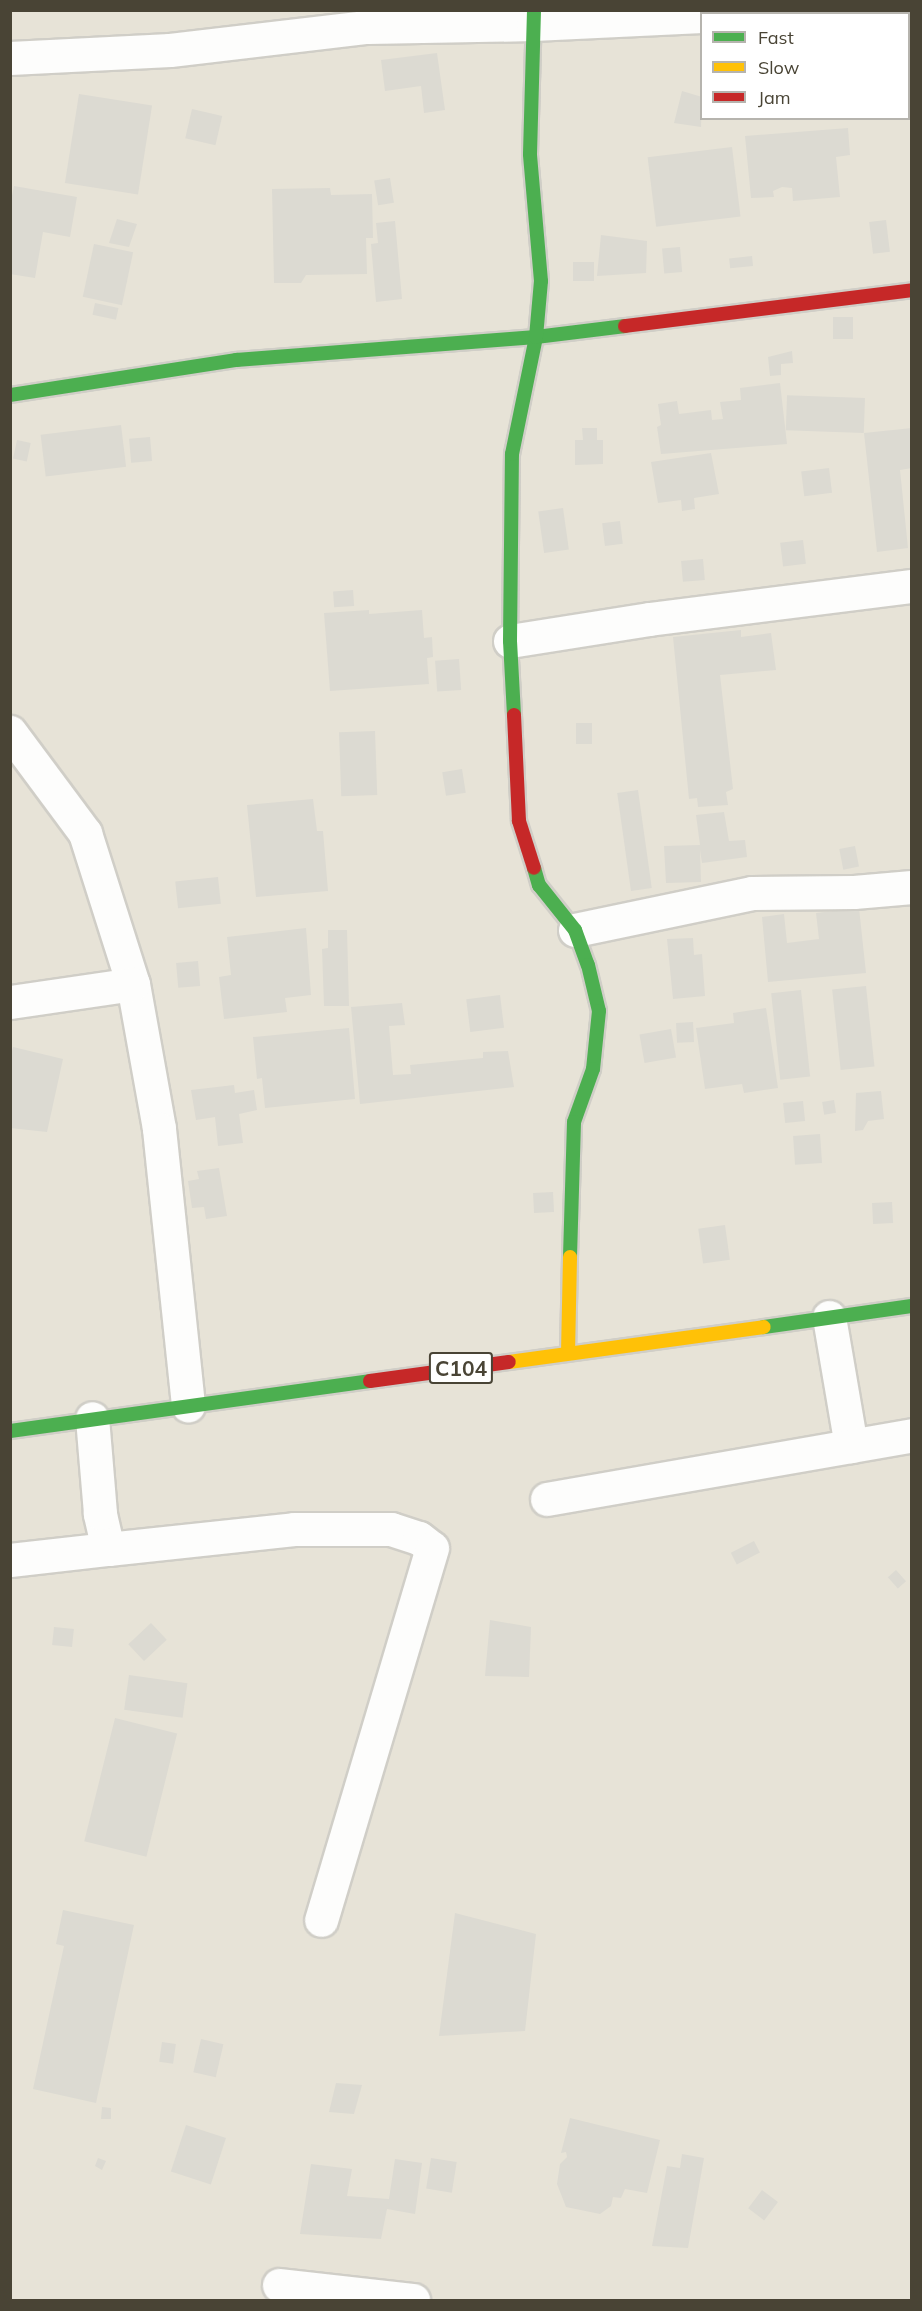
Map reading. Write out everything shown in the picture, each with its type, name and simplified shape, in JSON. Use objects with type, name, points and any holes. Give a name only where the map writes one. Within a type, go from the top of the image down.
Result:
[{"type":"main road","points":[[534,17],[530,154],[541,280],[536,337],[512,454],[510,641],[519,821],[539,885],[575,930],[588,965],[599,1011],[593,1069],[574,1122],[568,1353]]},
{"type":"main road","points":[[10,395],[236,360],[536,337],[912,290]]},
{"type":"main road","name":"C104","points":[[10,1431],[912,1306]]},
{"type":"street","points":[[776,12],[807,10]]},
{"type":"street","points":[[10,58],[170,50],[367,27],[534,17],[700,16]]},
{"type":"street","points":[[510,641],[649,619],[912,586]]},
{"type":"street","points":[[10,732],[85,833],[133,984],[159,1130],[188,1405]]},
{"type":"street","points":[[575,930],[752,893],[854,892],[912,887]]},
{"type":"street","points":[[10,1002],[133,984]]},
{"type":"street","points":[[830,1317],[851,1446]]},
{"type":"street","points":[[92,1418],[100,1513],[108,1549]]},
{"type":"street","points":[[547,1499],[912,1435]]},
{"type":"street","points":[[10,1560],[294,1529],[391,1529],[419,1538],[432,1548],[321,1920]]},
{"type":"street","points":[[279,2285],[413,2301]]},
{"type":"shaded area","points":[[11,11],[911,11],[911,2300],[11,2300]]},
{"type":"building","points":[[437,53],[445,110],[424,113],[421,86],[385,91],[381,60]]},
{"type":"building","points":[[682,91],[700,96],[701,127],[674,123]]},
{"type":"building","points":[[79,94],[152,106],[138,194],[65,183]]},
{"type":"building","points":[[192,109],[222,116],[215,145],[185,138]]},
{"type":"building","points":[[848,128],[850,155],[836,157],[840,197],[793,201],[792,188],[782,187],[773,191],[774,197],[751,198],[745,136]]},
{"type":"building","points":[[732,147],[741,216],[656,227],[648,157]]},
{"type":"building","points":[[390,178],[394,203],[378,205],[374,181]]},
{"type":"building","points":[[14,186],[77,197],[70,237],[43,232],[35,278],[10,274],[10,205]]},
{"type":"building","points":[[330,188],[331,195],[372,194],[373,238],[366,238],[367,274],[306,275],[301,283],[274,283],[272,189]]},
{"type":"building","points":[[117,219],[137,224],[129,247],[109,243]]},
{"type":"building","points":[[886,220],[890,252],[873,254],[869,222]]},
{"type":"building","points":[[395,221],[402,299],[376,302],[371,244],[378,243],[376,223]]},
{"type":"building","points":[[601,235],[647,241],[646,273],[597,276]]},
{"type":"building","points":[[94,244],[133,252],[122,305],[83,297]]},
{"type":"building","points":[[680,247],[682,272],[664,273],[662,249]]},
{"type":"building","points":[[752,256],[753,266],[730,268],[729,258]]},
{"type":"building","points":[[573,262],[594,262],[594,281],[573,281]]},
{"type":"building","points":[[95,303],[118,308],[116,320],[93,315]]},
{"type":"building","points":[[833,317],[853,317],[853,339],[833,339]]},
{"type":"building","points":[[792,351],[793,363],[781,364],[781,375],[770,376],[768,357]]},
{"type":"building","points":[[780,383],[787,444],[661,454],[657,427],[661,425],[658,404],[677,401],[679,414],[711,410],[712,420],[723,419],[720,402],[741,400],[740,388]]},
{"type":"building","points":[[787,395],[865,398],[864,433],[786,430]]},
{"type":"building","points":[[121,425],[126,467],[46,477],[41,435]]},
{"type":"building","points":[[582,428],[597,428],[597,440],[603,440],[603,464],[575,465],[575,440],[583,440]]},
{"type":"building","points":[[912,428],[912,468],[900,470],[908,548],[877,552],[864,433]]},
{"type":"building","points":[[150,437],[152,461],[131,463],[129,439]]},
{"type":"building","points":[[17,440],[31,443],[27,461],[13,459]]},
{"type":"building","points":[[711,453],[719,494],[694,498],[695,509],[682,511],[681,500],[658,503],[651,462]]},
{"type":"building","points":[[829,468],[832,493],[804,496],[801,471]]},
{"type":"building","points":[[563,508],[569,550],[544,553],[538,511]]},
{"type":"building","points":[[620,521],[623,544],[605,546],[602,523]]},
{"type":"building","points":[[803,540],[806,564],[783,567],[780,543]]},
{"type":"building","points":[[703,559],[705,580],[683,582],[681,561]]},
{"type":"building","points":[[353,590],[354,606],[334,607],[333,591]]},
{"type":"building","points":[[369,610],[369,614],[422,610],[424,638],[432,637],[433,657],[427,658],[429,684],[330,691],[324,613]]},
{"type":"building","points":[[741,630],[741,637],[771,633],[776,670],[720,675],[733,789],[726,792],[728,805],[698,807],[697,798],[689,799],[673,637]]},
{"type":"building","points":[[459,659],[461,690],[437,692],[435,661]]},
{"type":"building","points":[[576,723],[592,723],[592,744],[576,744]]},
{"type":"building","points":[[375,731],[377,795],[341,796],[339,732]]},
{"type":"building","points":[[462,769],[466,793],[446,796],[442,772]]},
{"type":"building","points":[[638,790],[652,888],[631,891],[617,793]]},
{"type":"building","points":[[313,799],[317,831],[323,831],[328,891],[256,897],[247,805]]},
{"type":"building","points":[[724,812],[729,841],[745,840],[747,857],[702,863],[700,850],[701,882],[666,883],[664,846],[700,845],[696,815]]},
{"type":"building","points":[[855,846],[859,867],[843,870],[839,849]]},
{"type":"building","points":[[218,877],[221,904],[178,908],[175,881]]},
{"type":"building","points":[[859,908],[866,973],[768,982],[762,917],[784,914],[787,943],[819,939],[816,913]]},
{"type":"building","points":[[306,928],[311,995],[285,998],[287,1012],[224,1019],[219,977],[231,975],[227,937]]},
{"type":"building","points":[[328,930],[347,930],[349,1006],[324,1006],[322,949],[328,948]]},
{"type":"building","points":[[693,938],[694,955],[702,954],[705,996],[673,999],[667,939]]},
{"type":"building","points":[[198,961],[200,986],[178,988],[176,963]]},
{"type":"building","points":[[866,986],[874,1067],[841,1070],[832,990]]},
{"type":"building","points":[[801,990],[810,1077],[780,1080],[771,993]]},
{"type":"building","points":[[500,995],[504,1028],[470,1032],[466,999]]},
{"type":"building","points":[[402,1003],[405,1025],[389,1026],[393,1075],[411,1074],[410,1065],[483,1058],[483,1052],[508,1051],[514,1087],[360,1104],[351,1007]]},
{"type":"building","points":[[766,1008],[778,1088],[744,1093],[742,1084],[705,1089],[696,1028],[734,1023],[733,1013]]},
{"type":"building","points":[[693,1022],[694,1042],[677,1043],[676,1023]]},
{"type":"building","points":[[349,1028],[355,1099],[265,1108],[262,1078],[257,1079],[253,1037]]},
{"type":"building","points":[[671,1029],[676,1058],[645,1063],[639,1035]]},
{"type":"building","points":[[13,1047],[63,1059],[47,1132],[10,1128],[10,1058]]},
{"type":"building","points":[[234,1085],[235,1093],[254,1090],[257,1110],[239,1114],[243,1143],[218,1146],[215,1117],[196,1120],[191,1090]]},
{"type":"building","points":[[881,1091],[884,1119],[868,1121],[863,1130],[855,1131],[856,1093]]},
{"type":"building","points":[[834,1100],[836,1113],[824,1115],[822,1102]]},
{"type":"building","points":[[803,1101],[805,1121],[785,1123],[783,1103]]},
{"type":"building","points":[[820,1134],[822,1163],[795,1165],[793,1136]]},
{"type":"building","points":[[219,1168],[227,1216],[206,1219],[204,1207],[192,1208],[188,1181],[199,1179],[197,1171]]},
{"type":"building","points":[[553,1192],[554,1212],[534,1213],[533,1193]]},
{"type":"building","points":[[892,1202],[893,1223],[873,1224],[872,1203]]},
{"type":"building","points":[[725,1225],[730,1260],[703,1263],[698,1229]]},
{"type":"building","points":[[754,1541],[760,1553],[737,1564],[731,1553]]},
{"type":"building","points":[[896,1570],[906,1581],[898,1589],[888,1577]]},
{"type":"building","points":[[490,1620],[531,1627],[529,1677],[485,1676]]},
{"type":"building","points":[[151,1623],[167,1640],[144,1661],[128,1644]]},
{"type":"building","points":[[54,1627],[74,1629],[72,1647],[52,1645]]},
{"type":"building","points":[[129,1675],[187,1683],[183,1718],[124,1710]]},
{"type":"building","points":[[115,1718],[177,1733],[146,1857],[84,1841]]},
{"type":"building","points":[[63,1910],[134,1925],[96,2103],[33,2089],[64,1946],[56,1944]]},
{"type":"building","points":[[455,1913],[536,1934],[525,2031],[439,2036]]},
{"type":"building","points":[[201,2039],[223,2044],[216,2077],[193,2072]]},
{"type":"building","points":[[162,2042],[176,2044],[173,2064],[159,2062]]},
{"type":"building","points":[[336,2083],[362,2085],[354,2114],[329,2112]]},
{"type":"building","points":[[102,2107],[111,2108],[111,2119],[101,2119]]},
{"type":"building","points":[[570,2118],[660,2140],[647,2193],[625,2189],[621,2198],[613,2197],[611,2206],[600,2214],[566,2207],[557,2184],[560,2164],[567,2157],[566,2152],[561,2153]]},
{"type":"building","points":[[186,2125],[226,2138],[211,2185],[171,2172]]},
{"type":"building","points":[[682,2154],[704,2158],[688,2248],[652,2246],[667,2166],[680,2168]]},
{"type":"building","points":[[98,2158],[106,2161],[102,2170],[95,2166]]},
{"type":"building","points":[[431,2158],[457,2162],[452,2193],[426,2189]]},
{"type":"building","points":[[395,2159],[422,2163],[415,2214],[387,2209],[381,2239],[300,2234],[311,2164],[352,2169],[347,2196],[389,2199]]},
{"type":"building","points":[[762,2190],[778,2202],[764,2220],[748,2208]]},
{"type":"traffic: fast","points":[[514,715],[510,641],[512,454],[536,337],[541,281],[530,154],[534,10]]},
{"type":"traffic: fast","points":[[10,395],[236,360],[536,337],[625,326]]},
{"type":"traffic: fast","points":[[534,868],[539,885],[575,930],[588,965],[599,1011],[593,1069],[574,1122],[570,1257]]},
{"type":"traffic: fast","points":[[764,1327],[912,1306]]},
{"type":"traffic: fast","points":[[10,1431],[370,1381]]},
{"type":"traffic: slow","points":[[568,1353],[570,1257]]},
{"type":"traffic: slow","points":[[509,1362],[764,1327]]},
{"type":"traffic: jam","points":[[625,326],[912,290]]},
{"type":"traffic: jam","points":[[514,715],[519,821],[534,868]]},
{"type":"traffic: jam","points":[[370,1381],[509,1362]]}]
